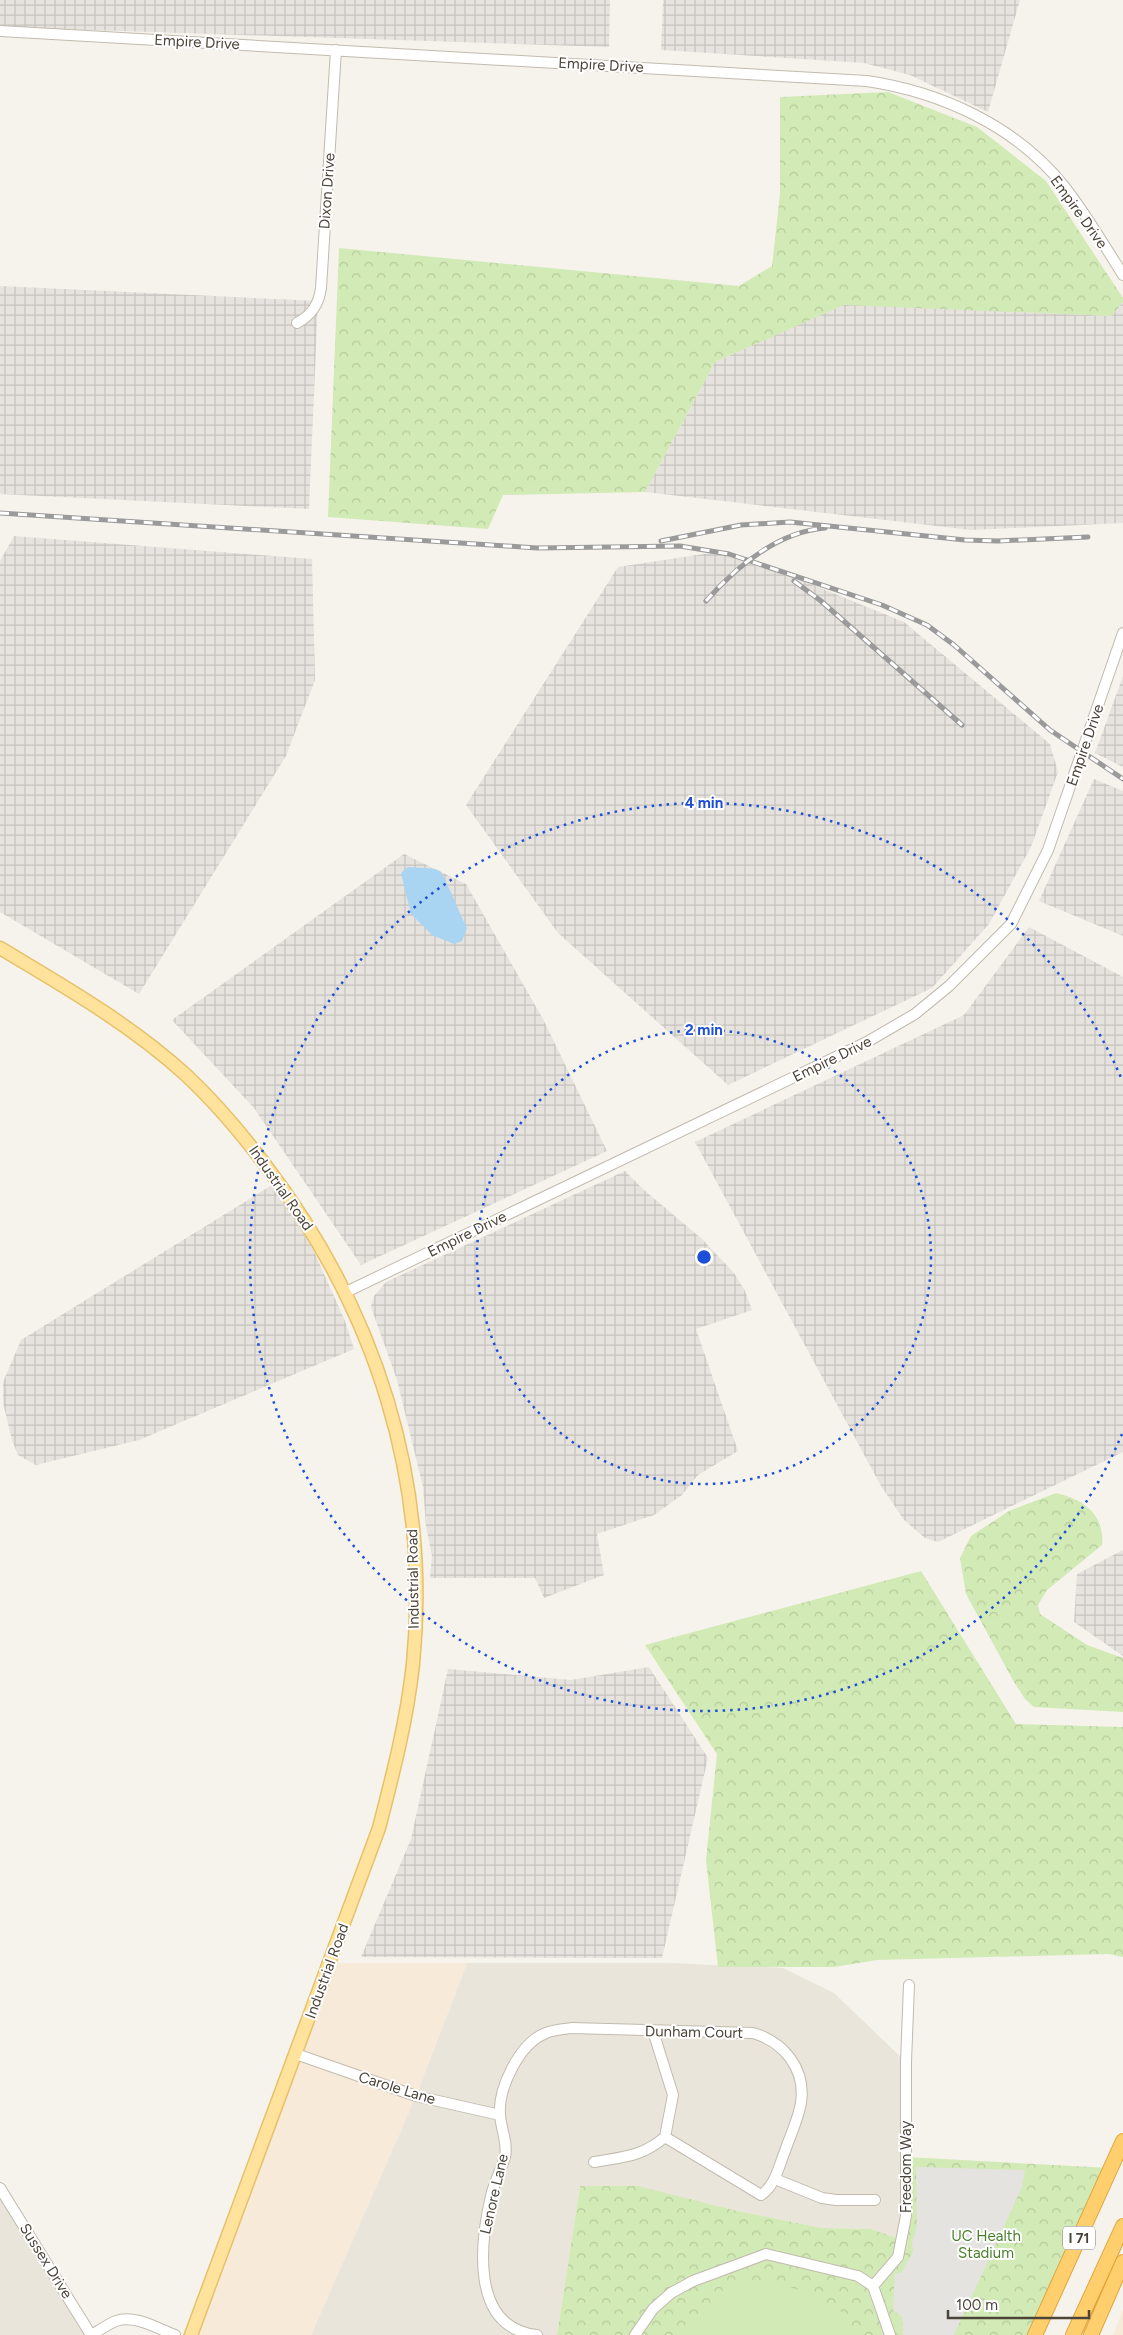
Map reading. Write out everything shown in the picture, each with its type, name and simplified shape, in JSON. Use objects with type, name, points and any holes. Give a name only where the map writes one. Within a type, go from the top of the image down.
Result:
[{"type":"highway","name":"I 71","points":[[1034,2335],[1123,2141]]},
{"type":"highway","name":"I 71","points":[[1073,2335],[1123,2226]]},
{"type":"highway","points":[[1091,2335],[1123,2262]]},
{"type":"main road","name":"Industrial Road","points":[[0,948],[88,1001],[126,1027],[179,1069],[213,1101],[282,1186],[302,1216],[346,1292],[378,1369],[403,1461],[410,1503],[414,1545],[416,1608],[413,1662],[401,1742],[379,1828],[191,2335]]},
{"type":"street","name":"Empire Drive","points":[[0,30],[867,81],[903,87],[949,102],[970,112],[991,124],[1025,149],[1064,186],[1123,275]]},
{"type":"street","name":"Dixon Drive","points":[[297,323],[316,307],[320,293],[336,50]]},
{"type":"street","name":"Empire Drive","points":[[346,1292],[867,1042],[915,1014],[949,986],[1011,924],[1027,894],[1048,850],[1123,633]]},
{"type":"street","name":"Freedom Way","points":[[873,2286],[898,2257],[905,2224],[909,1985]]},
{"type":"street","name":"Dunham Court","points":[[500,2115],[501,2099],[512,2066],[529,2044],[545,2033],[572,2028],[753,2033],[776,2042],[785,2050],[797,2073],[801,2101],[774,2179],[767,2191],[761,2195],[757,2194],[665,2137]]},
{"type":"street","points":[[594,2162],[651,2149],[665,2137],[673,2095],[652,2031]]},
{"type":"street","name":"Carole Lane","points":[[296,2054],[416,2096],[500,2115]]},
{"type":"street","name":"Lenore Lane","points":[[500,2115],[505,2154],[491,2194],[484,2231],[483,2270],[486,2293],[492,2306],[508,2323],[519,2330],[538,2335]]},
{"type":"street","points":[[774,2179],[822,2198],[875,2200]]},
{"type":"street","name":"Sussex Drive","points":[[0,2188],[92,2335]]},
{"type":"street","points":[[635,2335],[653,2309],[671,2293],[693,2281],[766,2254],[858,2276],[873,2286],[890,2335]]},
{"type":"street","points":[[92,2335],[116,2321],[130,2320],[175,2335]]},
{"type":"shaded area","points":[[0,0],[610,0],[609,47],[0,26]]},
{"type":"shaded area","points":[[663,0],[1020,0],[988,112],[910,75],[864,63],[661,50]]},
{"type":"shaded area","points":[[0,286],[318,301],[309,509],[0,494]]},
{"type":"shaded area","points":[[1123,302],[1123,523],[971,530],[645,492],[715,362],[844,304],[1111,316]]},
{"type":"shaded area","points":[[14,536],[312,559],[315,680],[286,756],[139,994],[0,912],[0,561]]},
{"type":"shaded area","points":[[717,552],[813,585],[904,622],[1050,744],[1058,772],[1031,847],[989,924],[932,988],[728,1085],[558,933],[466,805],[618,567]]},
{"type":"shaded area","points":[[1123,676],[1123,767],[1095,753]]},
{"type":"shaded area","points":[[1094,779],[1123,791],[1123,936],[1039,901]]},
{"type":"shaded area","points":[[404,854],[466,884],[543,1019],[607,1151],[361,1265],[254,1108],[172,1020]]},
{"type":"shaded area","points":[[1029,927],[1123,977],[1123,1452],[938,1542],[925,1538],[904,1520],[881,1486],[695,1142],[964,1015]]},
{"type":"shaded area","points":[[625,1171],[644,1190],[702,1239],[734,1273],[745,1291],[752,1310],[696,1329],[738,1451],[698,1475],[682,1495],[654,1515],[597,1534],[604,1575],[544,1598],[535,1578],[430,1578],[432,1556],[426,1526],[423,1487],[397,1380],[372,1310],[371,1306],[374,1296],[386,1282]]},
{"type":"shaded area","points":[[272,1185],[312,1247],[345,1321],[354,1349],[139,1440],[36,1465],[18,1455],[12,1440],[3,1403],[3,1382],[21,1340]]},
{"type":"shaded area","points":[[1123,1550],[1123,1656],[1074,1622],[1077,1574]]},
{"type":"shaded area","points":[[649,1667],[708,1758],[662,1958],[361,1957],[411,1839],[448,1669],[571,1680]]},
{"type":"shaded area","points":[[330,1963],[467,1963],[416,2096],[311,2335],[191,2335]]},
{"type":"shaded area","points":[[467,1963],[669,1963],[783,1968],[834,1993],[906,2062],[903,2240],[871,2229],[822,2228],[733,2210],[580,2186],[557,2335],[311,2335],[416,2096]]},
{"type":"shaded area","points":[[916,2167],[1025,2170],[1022,2187],[954,2335],[903,2335],[902,2317],[893,2310],[895,2273],[901,2273],[913,2252],[912,2241],[917,2228]]},
{"type":"shaded area","points":[[0,2190],[91,2335],[0,2335]]},
{"type":"shaded area","points":[[1123,2310],[1123,2335],[1113,2335]]},
{"type":"green space","points":[[888,92],[977,127],[1046,181],[1123,298],[1123,302],[1111,316],[844,305],[715,362],[645,492],[503,495],[488,529],[328,517],[339,248],[739,286],[772,266],[780,194],[780,97]]},
{"type":"green space","points":[[1056,1493],[1075,1499],[1090,1510],[1100,1525],[1102,1545],[1047,1590],[1038,1605],[1040,1614],[1087,1645],[1123,1658],[1123,1712],[1034,1707],[1025,1699],[1014,1682],[966,1594],[960,1558],[971,1536],[1009,1511]]},
{"type":"green space","points":[[921,1571],[1016,1724],[1123,1727],[1123,1957],[1109,1954],[877,1960],[834,1967],[718,1967],[706,1860],[717,1754],[645,1645]]},
{"type":"green space","name":"UC Health Stadium","points":[[906,2157],[1111,2168],[1035,2335],[557,2335],[580,2186],[638,2186],[733,2210],[822,2228],[871,2229],[903,2240]]},
{"type":"green space","points":[[749,2279],[804,2291],[839,2309],[858,2335],[676,2335],[722,2304],[717,2293]]},
{"type":"water","points":[[408,867],[429,868],[440,871],[467,928],[462,941],[454,944],[432,935],[411,914],[401,873]]},
{"type":"railway","points":[[0,513],[537,548],[680,546],[729,554],[882,605],[927,625],[954,645],[1050,730],[1123,779]]},
{"type":"railway","points":[[661,541],[741,525],[790,522],[965,540],[998,541],[1088,537]]},
{"type":"railway","points":[[706,601],[731,575],[759,553],[791,536],[825,528]]},
{"type":"railway","points":[[794,581],[821,601],[962,725]]}]
